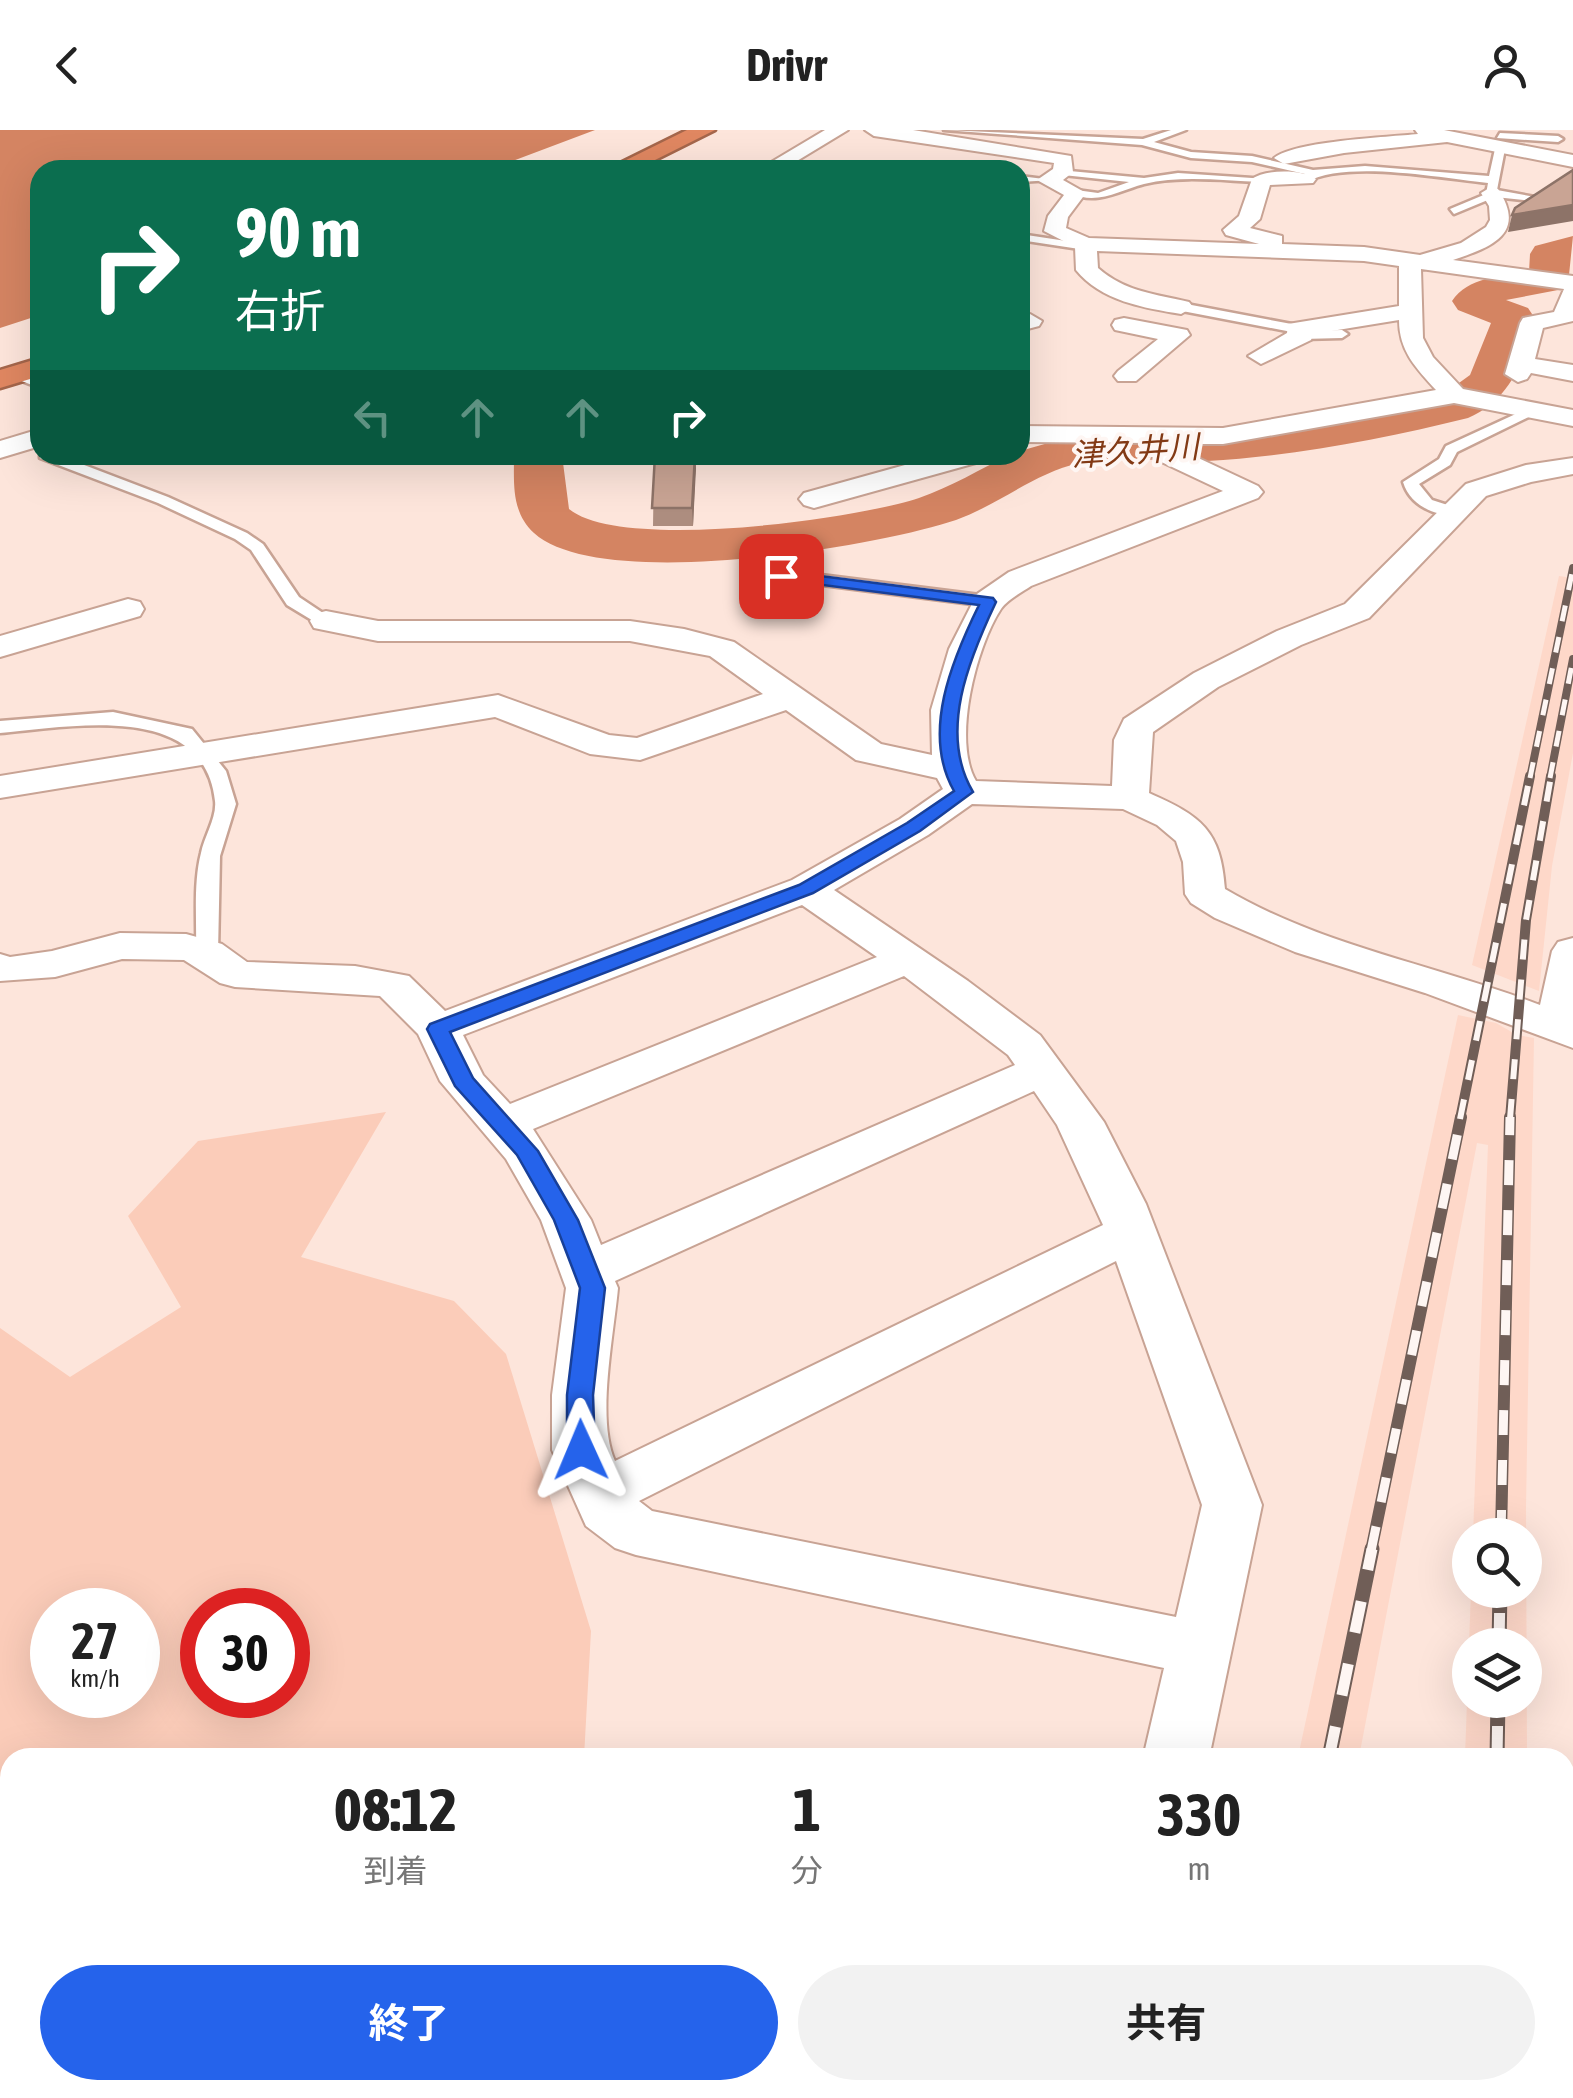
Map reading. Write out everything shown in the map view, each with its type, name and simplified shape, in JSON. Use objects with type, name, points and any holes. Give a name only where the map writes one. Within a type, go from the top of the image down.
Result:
[{"type":"highway","points":[[640,160],[704,130]]},
{"type":"street","points":[[786,160],[837,130]]},
{"type":"street","points":[[874,130],[1035,152],[1064,160],[1055,176],[1076,193],[1058,216],[1055,230],[1086,245],[1364,254],[1559,283],[1564,317],[1532,323],[1520,369],[1573,373]]},
{"type":"street","points":[[1424,130],[1446,138]]},
{"type":"street","points":[[1035,152],[1058,138]]},
{"type":"street","points":[[1284,158],[1446,138],[1500,138],[1553,148],[1573,158]]},
{"type":"street","points":[[1280,250],[1274,240],[1234,230],[1248,219],[1262,180],[1310,176]]},
{"type":"street","points":[[1466,397],[1422,344],[1411,311],[1410,266],[1480,244],[1499,223],[1500,207],[1492,190]]},
{"type":"street","points":[[1086,245],[1087,270],[1098,281],[1134,298],[1182,307]]},
{"type":"street","points":[[1127,376],[1178,335],[1113,330],[1134,298]]},
{"type":"street","points":[[1261,356],[1299,332],[1411,311]]},
{"type":"street","points":[[1030,434],[1115,435],[1162,443],[1244,434],[1466,397],[1573,418]]},
{"type":"street","points":[[1112,406],[1115,435]]},
{"type":"street","points":[[1030,443],[1061,435]]},
{"type":"street","points":[[438,1029],[806,889],[914,827],[957,781],[949,710],[966,648],[988,602],[1020,579],[1248,492],[1162,443]]},
{"type":"street","points":[[1130,798],[1132,740],[1137,727],[1206,680],[1290,638],[1357,611],[1476,490],[1573,464]]},
{"type":"street","points":[[814,500],[938,465]]},
{"type":"street","points":[[0,647],[128,609]]},
{"type":"street","points":[[326,621],[378,631],[630,631],[722,649],[869,752],[957,781],[1130,798],[1170,817],[1194,836],[1202,862],[1205,894],[1227,909],[1263,928],[1426,978],[1565,1031],[1573,950]]},
{"type":"street","points":[[0,787],[498,706],[602,746],[640,749],[792,696]]},
{"type":"street","points":[[806,889],[909,959],[1024,1045],[1080,1122],[1122,1204],[1232,1504],[1178,1748]]},
{"type":"street","points":[[0,967],[7,970],[56,964],[120,946],[186,947],[207,953],[234,974],[276,980],[355,979],[394,985],[438,1029],[463,1081],[526,1151],[566,1220],[592,1288],[580,1395],[581,1450],[607,1510],[636,1531],[1202,1649]]},
{"type":"street","points":[[502,1124],[909,959]]},
{"type":"street","points":[[586,1273],[1042,1070]]},
{"type":"street","points":[[600,1494],[1130,1233]]},
{"type":"lane","points":[[949,130],[1144,142],[1191,155],[1252,159],[1310,176],[1365,169],[1541,199]]},
{"type":"lane","points":[[1144,142],[1181,130]]},
{"type":"lane","points":[[1492,190],[1500,138]]},
{"type":"lane","points":[[800,152],[814,160]]},
{"type":"lane","points":[[1076,193],[1099,196],[1144,181],[1178,176],[1262,180]]},
{"type":"lane","points":[[1030,178],[1144,181]]},
{"type":"lane","points":[[1454,211],[1492,190]]},
{"type":"lane","points":[[1030,237],[1086,245]]},
{"type":"lane","points":[[1182,307],[1287,330],[1342,334]]},
{"type":"lane","points":[[1454,512],[1419,499],[1411,482],[1446,462],[1451,449],[1536,410]]},
{"type":"lane","points":[[73,465],[241,536],[258,547],[292,601],[326,621]]},
{"type":"lane","points":[[781,576],[988,602]]},
{"type":"lane","points":[[0,727],[113,718],[185,733],[216,771],[226,804],[210,856],[207,953]]},
{"type":"shaded area","points":[[0,130],[595,130],[516,160],[30,160],[30,318],[0,328]]},
{"type":"shaded area","points":[[1559,576],[1573,578],[1573,753],[1552,866],[1539,991],[1472,965]]},
{"type":"shaded area","points":[[1458,1015],[1496,1023],[1517,1035],[1534,1038],[1526,1518],[1474,1518],[1488,1145],[1477,1143],[1361,1748],[1300,1748]]},
{"type":"shaded area","points":[[386,1112],[301,1257],[454,1301],[506,1354],[591,1631],[584,1748],[0,1748],[0,1328],[70,1377],[181,1307],[128,1216],[198,1141]]},
{"type":"shaded area","points":[[1470,1608],[1526,1608],[1526,1628],[1470,1628]]},
{"type":"shaded area","points":[[1466,1718],[1527,1718],[1527,1748],[1465,1748]]},
{"type":"building","points":[[1573,170],[1573,205],[1512,215],[1515,208]]},
{"type":"building","points":[[654,465],[694,465],[692,508],[652,508]]},
{"type":"waterway","name":"津久井川","points":[[1030,465],[1087,447],[1242,443],[1452,408],[1478,394],[1487,384],[1501,359],[1513,317],[1472,301],[1487,291],[1544,282],[1549,275],[1549,254],[1573,247]]},
{"type":"waterway","name":"津久井川","points":[[539,465],[544,511],[556,525],[588,538],[686,545],[801,536],[902,519],[970,495],[1029,465]]},
{"type":"railway","points":[[1530,778],[1573,568]]},
{"type":"railway","points":[[1550,778],[1573,659]]},
{"type":"railway","points":[[1460,1119],[1530,776]]},
{"type":"railway","points":[[1510,1119],[1526,920],[1551,776]]},
{"type":"railway","points":[[1371,1551],[1461,1117]]},
{"type":"railway","points":[[1501,1518],[1510,1117]]},
{"type":"railway","points":[[1331,1748],[1372,1549]]},
{"type":"railway","points":[[1499,1628],[1500,1608]]},
{"type":"railway","points":[[1497,1748],[1498,1718]]},
{"type":"route","points":[[581,1450],[580,1395],[592,1288],[566,1220],[526,1151],[463,1081],[438,1029],[806,889],[914,827],[964,792],[951,770],[949,710],[966,648],[988,602],[781,576]]}]
